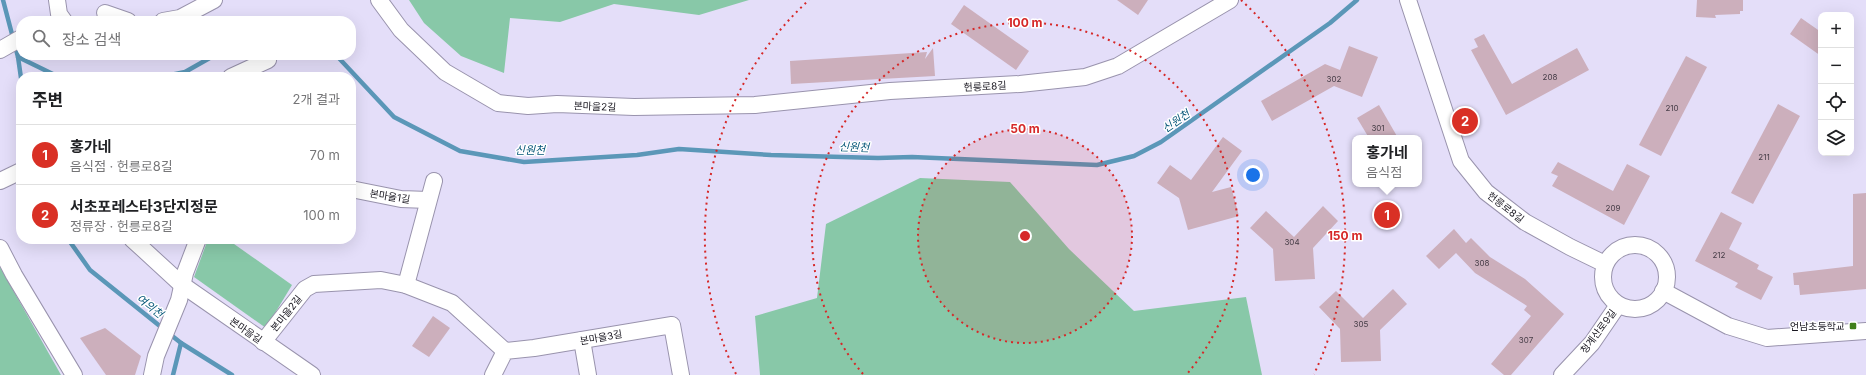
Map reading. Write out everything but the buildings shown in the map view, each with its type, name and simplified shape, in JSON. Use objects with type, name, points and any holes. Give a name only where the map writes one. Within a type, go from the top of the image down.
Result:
[{"type":"street","points":[[184,16],[214,0]]},
{"type":"street","name":"본마을2길","points":[[379,0],[401,30],[445,72],[498,103],[528,106],[557,104],[634,107],[722,104]]},
{"type":"street","name":"헌릉로8길","points":[[722,104],[755,105],[890,91],[1020,84],[1085,77],[1118,66],[1230,0]]},
{"type":"street","name":"헌릉로8길","points":[[1408,0],[1461,161],[1486,192],[1525,222],[1570,247],[1605,264]]},
{"type":"street","points":[[104,11],[116,16]]},
{"type":"street","points":[[0,50],[16,41]]},
{"type":"street","points":[[242,72],[268,60]]},
{"type":"street","points":[[0,181],[16,173]]},
{"type":"street","points":[[406,285],[434,181]]},
{"type":"street","name":"본마을1길","points":[[356,190],[401,199],[428,200]]},
{"type":"street","name":"본마을길","points":[[137,244],[180,292],[263,342],[312,375]]},
{"type":"street","points":[[152,375],[156,356],[196,244]]},
{"type":"street","points":[[1632,245],[1643,246],[1657,255],[1665,268],[1666,278],[1663,291],[1658,299],[1650,306],[1640,310],[1630,310],[1618,305],[1607,292],[1604,282],[1605,264],[1614,253],[1622,247],[1632,245]]},
{"type":"street","points":[[0,248],[14,275],[74,375]]},
{"type":"street","name":"본마을2길","points":[[263,342],[305,289],[314,284],[381,280],[406,285],[452,303],[505,351]]},
{"type":"street","points":[[1663,291],[1728,326],[1767,338],[1866,331]]},
{"type":"street","name":"청계산로9길","points":[[1562,375],[1592,342],[1618,305]]},
{"type":"street","name":"본마을3길","points":[[505,351],[534,348],[672,324],[681,375]]},
{"type":"street","points":[[582,340],[588,375]]},
{"type":"street","points":[[493,375],[505,351]]},
{"type":"green space","points":[[409,0],[749,0],[699,15],[614,4],[560,22],[510,18],[504,73],[461,56],[424,23]]},
{"type":"green space","points":[[920,178],[1010,182],[1069,249],[1134,311],[1246,297],[1262,375],[760,375],[755,316],[817,298],[826,224]]},
{"type":"green space","points":[[206,244],[234,244],[292,285],[266,328],[194,277]]},
{"type":"green space","points":[[0,267],[61,375],[0,375]]},
{"type":"waterway","name":"여의천","points":[[3,0],[16,49]]},
{"type":"waterway","name":"신원천","points":[[356,76],[394,117],[460,151],[524,162],[637,155],[679,149],[771,155],[878,158],[912,157],[1097,165],[1134,156],[1161,142],[1330,23],[1357,0]]},
{"type":"waterway","name":"여의천","points":[[18,60],[20,72]]},
{"type":"waterway","name":"신원천","points":[[24,60],[49,72]]},
{"type":"waterway","name":"신원천","points":[[185,72],[206,60]]},
{"type":"waterway","name":"신원천","points":[[341,60],[352,72]]},
{"type":"waterway","name":"여의천","points":[[72,244],[90,270],[181,343],[232,375]]},
{"type":"waterway","points":[[173,375],[181,343]]},
{"type":"place","name":"서초포레스타3단지정문","points":[[1465,121]]},
{"type":"place","name":"홍가네","points":[[1387,215]]},
{"type":"place","name":"언남초등학교","points":[[1853,326]]}]
